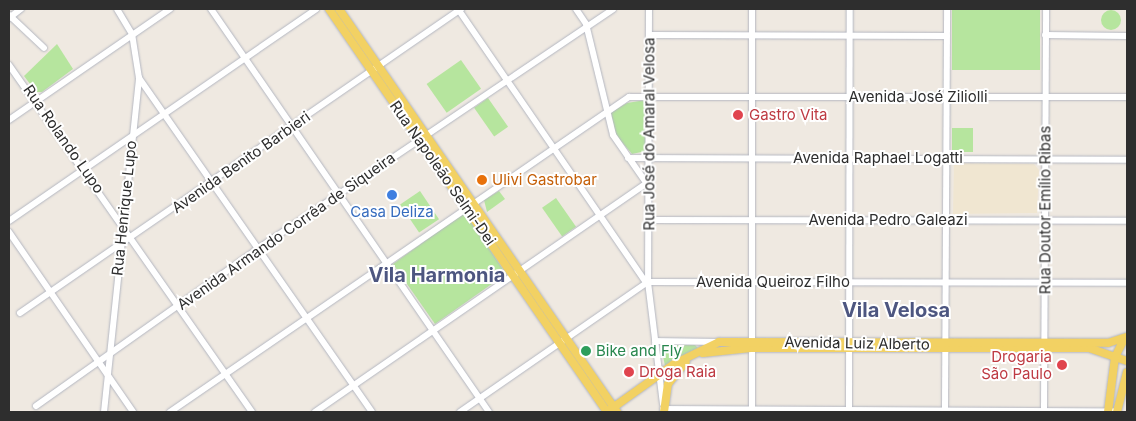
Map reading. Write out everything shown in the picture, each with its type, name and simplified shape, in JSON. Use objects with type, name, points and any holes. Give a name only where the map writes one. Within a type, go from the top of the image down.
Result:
[{"type":"main road","name":"Rua Napoleão Selmi-Dei","points":[[329,9],[372,72],[474,202],[610,411]]},
{"type":"main road","name":"Rua Napoleão Selmi-Dei","points":[[340,9],[380,66],[466,207],[512,274],[564,342]]},
{"type":"main road","name":"Avenida Luiz Alberto","points":[[1044,346],[1108,343],[1127,336]]},
{"type":"main road","points":[[1113,411],[1115,357],[1127,336]]},
{"type":"main road","name":"Avenida Luiz Alberto","points":[[610,411],[658,376],[719,342],[751,345],[1044,346],[1089,348],[1127,361]]},
{"type":"main road","name":"Avenida Luiz Alberto","points":[[663,408],[668,384],[680,366],[698,355],[751,345]]},
{"type":"main road","points":[[1113,411],[1127,372]]},
{"type":"street","points":[[21,9],[9,16],[44,48]]},
{"type":"street","name":"Rua Henrique Lupo","points":[[104,412],[139,78],[132,34],[117,9]]},
{"type":"street","points":[[9,120],[170,9]]},
{"type":"street","points":[[211,9],[489,412]]},
{"type":"street","points":[[9,220],[316,9]]},
{"type":"street","points":[[459,9],[506,79],[602,214],[647,282],[564,342],[460,412]]},
{"type":"street","name":"Avenida Benito Barbieri","points":[[20,313],[372,72],[459,9]]},
{"type":"street","points":[[315,412],[512,274],[646,184],[613,135],[586,24],[576,9]]},
{"type":"street","name":"Avenida Armando Corrêa de Siqueira","points":[[36,407],[95,361],[586,24],[613,9]]},
{"type":"street","name":"Rua José do Amaral Velosa","points":[[649,9],[648,158],[646,184],[650,260],[647,282],[663,408]]},
{"type":"street","points":[[752,9],[752,408]]},
{"type":"street","points":[[849,409],[850,9]]},
{"type":"street","points":[[945,409],[947,9]]},
{"type":"street","name":"Rua Doutor Emílio Ribas","points":[[1045,411],[1046,9]]},
{"type":"street","points":[[650,35],[947,36]]},
{"type":"street","points":[[1045,35],[1127,36]]},
{"type":"street","name":"Rua Rolando Lupo","points":[[9,65],[84,167],[252,412]]},
{"type":"street","points":[[139,78],[165,112],[305,318],[372,412]]},
{"type":"street","name":"Avenida José Ziliolli","points":[[170,412],[606,110],[629,97],[1127,97]]},
{"type":"street","name":"Avenida Raphael Logatti","points":[[628,158],[1127,160]]},
{"type":"street","name":"Avenida Pedro Galeazi","points":[[649,220],[1127,221]]},
{"type":"street","points":[[9,232],[95,361],[133,412]]},
{"type":"street","points":[[640,273],[650,260]]},
{"type":"street","name":"Avenida Queiroz Filho","points":[[647,282],[1127,283]]},
{"type":"street","points":[[655,341],[719,342]]},
{"type":"street","points":[[663,408],[1113,411]]},
{"type":"shaded area","points":[[954,163],[1034,164],[1039,170],[1037,213],[953,214]]},
{"type":"green space","points":[[952,9],[1040,9],[1040,70],[952,70]]},
{"type":"green space","points":[[1111,10],[1118,13],[1121,20],[1118,27],[1111,30],[1104,27],[1101,20],[1104,13]]},
{"type":"green space","points":[[57,44],[73,69],[42,92],[36,92],[24,76]]},
{"type":"green space","points":[[461,60],[481,89],[447,113],[427,84]]},
{"type":"green space","points":[[488,98],[508,127],[494,136],[474,108]]},
{"type":"green space","points":[[645,100],[646,151],[632,154],[615,134],[611,112],[627,103]]},
{"type":"green space","points":[[952,128],[973,128],[973,152],[952,152]]},
{"type":"green space","points":[[420,191],[439,219],[419,233],[400,204]]},
{"type":"green space","points":[[499,191],[505,199],[487,212],[484,200]]},
{"type":"green space","points":[[556,198],[576,227],[562,236],[542,208]]},
{"type":"green space","points":[[462,214],[468,216],[506,274],[435,324],[393,264]]},
{"type":"green space","points":[[674,345],[695,345],[698,348],[665,366],[662,351]]},
{"type":"place","name":"Gastro Vita","points":[[738,115]]},
{"type":"place","name":"Ulivi Gastrobar","points":[[482,180]]},
{"type":"place","name":"Casa Deliza","points":[[392,195]]},
{"type":"place","name":"Bike and Fly","points":[[586,351]]},
{"type":"place","name":"Drogaria São Paulo","points":[[1062,365]]},
{"type":"place","name":"Droga Raia","points":[[629,372]]},
{"type":"district","name":"Vila Harmonia","points":[[437,275]]},
{"type":"district","name":"Vila Velosa","points":[[896,310]]}]
